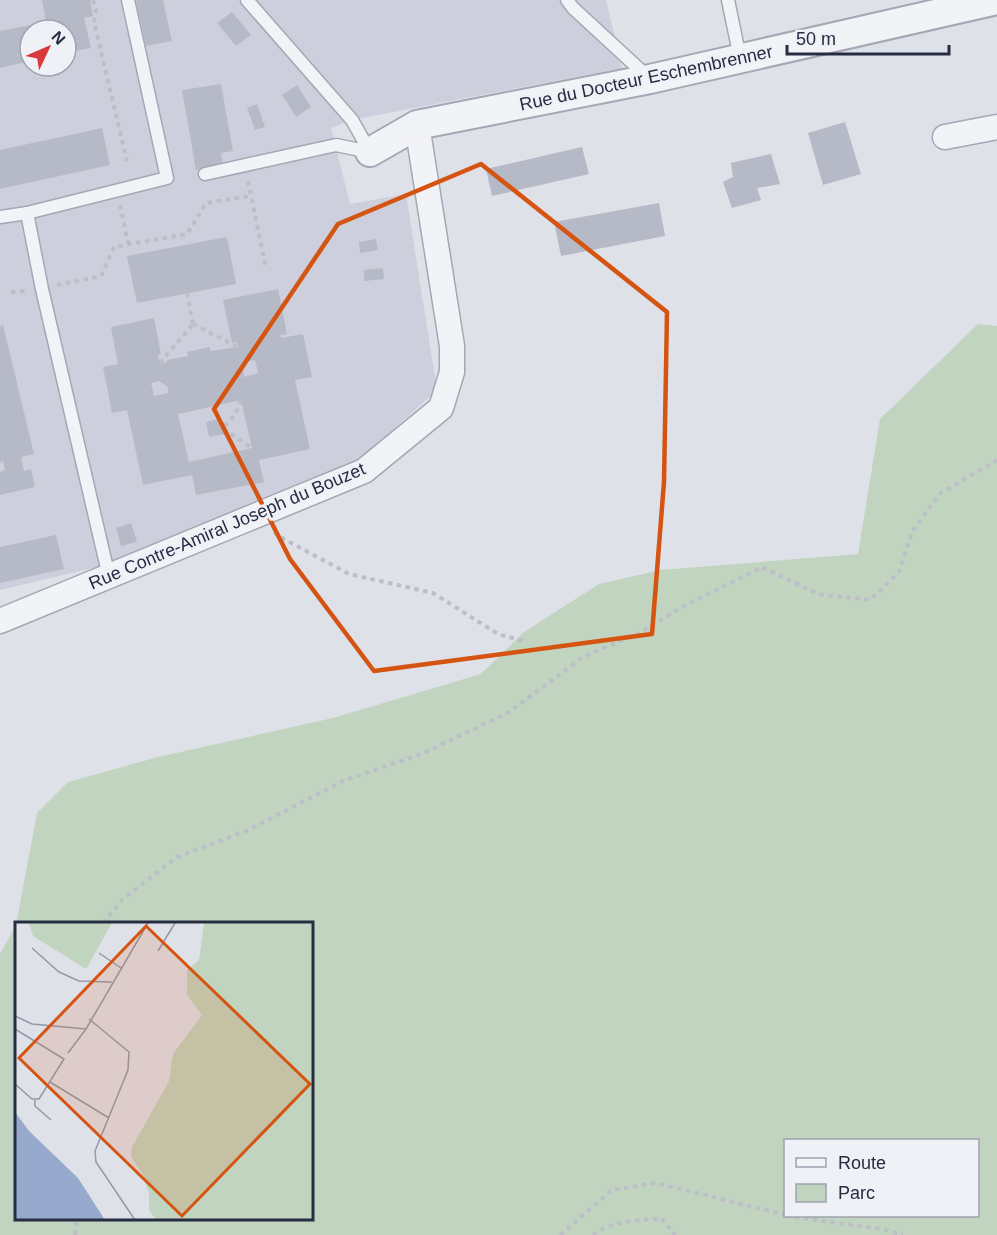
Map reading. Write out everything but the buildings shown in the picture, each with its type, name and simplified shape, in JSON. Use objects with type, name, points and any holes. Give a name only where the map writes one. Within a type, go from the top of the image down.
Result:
[{"type":"street","name":"Rue du Docteur Eschembrenner","points":[[370,152],[417,124],[650,79],[981,2]]},
{"type":"street","name":"Rue Contre-Amiral Joseph du Bouzet","points":[[0,621],[364,471],[441,408],[452,372],[452,346],[417,124]]},
{"type":"street","points":[[945,137],[997,127]]},
{"type":"lane","points":[[0,217],[27,213],[167,178],[128,0]]},
{"type":"lane","points":[[248,0],[352,120],[370,152]]},
{"type":"lane","points":[[567,0],[650,79]]},
{"type":"lane","points":[[728,0],[740,58]]},
{"type":"lane","points":[[205,174],[336,145],[370,152]]},
{"type":"lane","points":[[27,213],[42,289],[109,578]]},
{"type":"path","points":[[93,0],[96,10],[94,22],[127,161]]},
{"type":"path","points":[[245,165],[266,269]]},
{"type":"path","points":[[11,292],[42,289],[101,276],[114,247],[186,234],[206,203],[251,196]]},
{"type":"path","points":[[119,201],[128,243]]},
{"type":"path","points":[[187,293],[193,324]]},
{"type":"path","points":[[193,324],[238,347]]},
{"type":"path","points":[[160,363],[193,324]]},
{"type":"path","points":[[241,400],[231,420],[222,428],[252,448]]},
{"type":"path","points":[[104,922],[123,899],[177,857],[246,831],[343,781],[424,753],[508,712],[583,657],[638,634],[679,609],[762,567],[818,594],[870,600],[898,572],[912,532],[939,494],[997,460]]},
{"type":"path","points":[[255,517],[284,539],[350,574],[433,592],[498,634],[523,641]]},
{"type":"path","points":[[560,1235],[612,1190],[656,1183],[784,1215]]},
{"type":"path","points":[[800,1217],[881,1229],[903,1235]]},
{"type":"path","points":[[593,1235],[601,1229],[624,1222],[661,1218],[675,1235]]},
{"type":"path","points":[[75,1235],[77,1220]]},
{"type":"highlighted area","points":[[481,164],[667,312],[664,482],[652,634],[374,671],[290,559],[214,409],[338,224]]},
{"type":"shaded area","points":[[0,0],[606,0],[622,68],[352,120],[331,128],[350,204],[406,194],[437,390],[359,461],[118,562],[0,590]]},
{"type":"green space","points":[[978,324],[997,326],[997,1235],[0,1235],[0,954],[15,927],[15,1220],[314,1220],[314,922],[16,922],[37,813],[68,782],[158,757],[333,718],[481,674],[524,632],[599,584],[661,570],[858,554],[880,419]]}]
